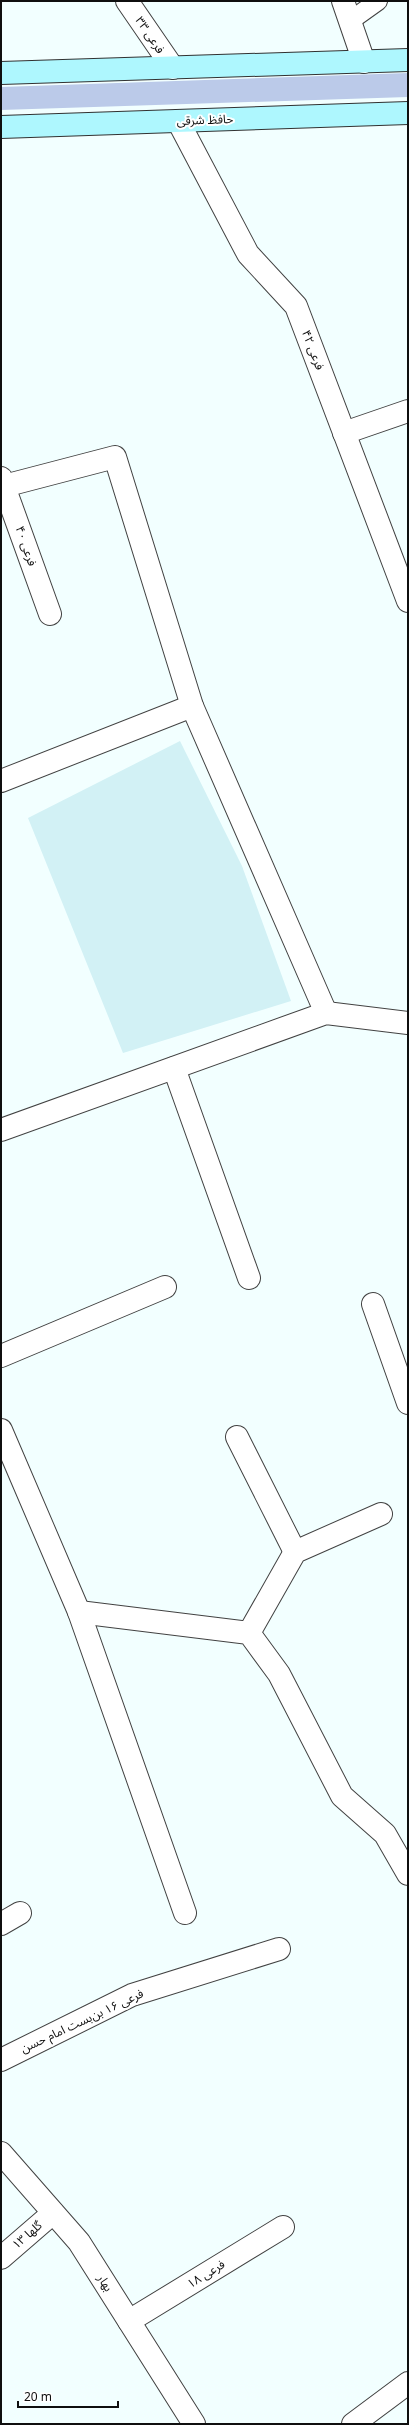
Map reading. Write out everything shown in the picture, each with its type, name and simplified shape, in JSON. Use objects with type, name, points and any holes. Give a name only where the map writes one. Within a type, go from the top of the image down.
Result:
[{"type":"main road","points":[[1,73],[408,60]]},
{"type":"main road","name":"حافظ شرقی","points":[[1,127],[408,113]]},
{"type":"street","name":"فرعی ۳۳","points":[[127,1],[173,68]]},
{"type":"street","points":[[346,11],[364,62]]},
{"type":"street","name":"فرعی ۴۲","points":[[178,121],[248,254],[296,306],[408,601]]},
{"type":"street","points":[[344,433],[408,412]]},
{"type":"street","points":[[3,482],[115,456],[192,706],[326,1013]]},
{"type":"street","name":"فرعی ۴۰","points":[[3,482],[50,614]]},
{"type":"street","points":[[1,781],[192,706]]},
{"type":"street","points":[[1,1130],[326,1013],[408,1023]]},
{"type":"street","points":[[174,1068],[249,1278]]},
{"type":"street","points":[[1,1356],[165,1287]]},
{"type":"street","points":[[373,1304],[408,1403]]},
{"type":"street","points":[[1,1430],[78,1612],[186,1913]]},
{"type":"street","points":[[237,1437],[295,1552]]},
{"type":"street","points":[[249,1633],[295,1552],[382,1514]]},
{"type":"street","points":[[78,1612],[249,1633],[279,1674],[342,1796],[385,1834],[408,1874]]},
{"type":"street","points":[[1,1924],[20,1913]]},
{"type":"street","name":"فرعی ۱۶ بن‌بست امام حسن","points":[[1,2060],[132,1995],[279,1949]]},
{"type":"street","name":"بهار","points":[[1,2153],[79,2242],[194,2424]]},
{"type":"street","name":"۱۳ گلها","points":[[1,2258],[53,2213]]},
{"type":"street","name":"فرعی ۱۸","points":[[129,2321],[283,2227]]},
{"type":"street","points":[[353,2424],[408,2383]]},
{"type":"lane","points":[[346,11],[378,1]]},
{"type":"shaded area","points":[[408,73],[408,97],[1,110],[1,87]]},
{"type":"shaded area","points":[[180,741],[242,866],[291,1001],[123,1053],[28,818]]}]
